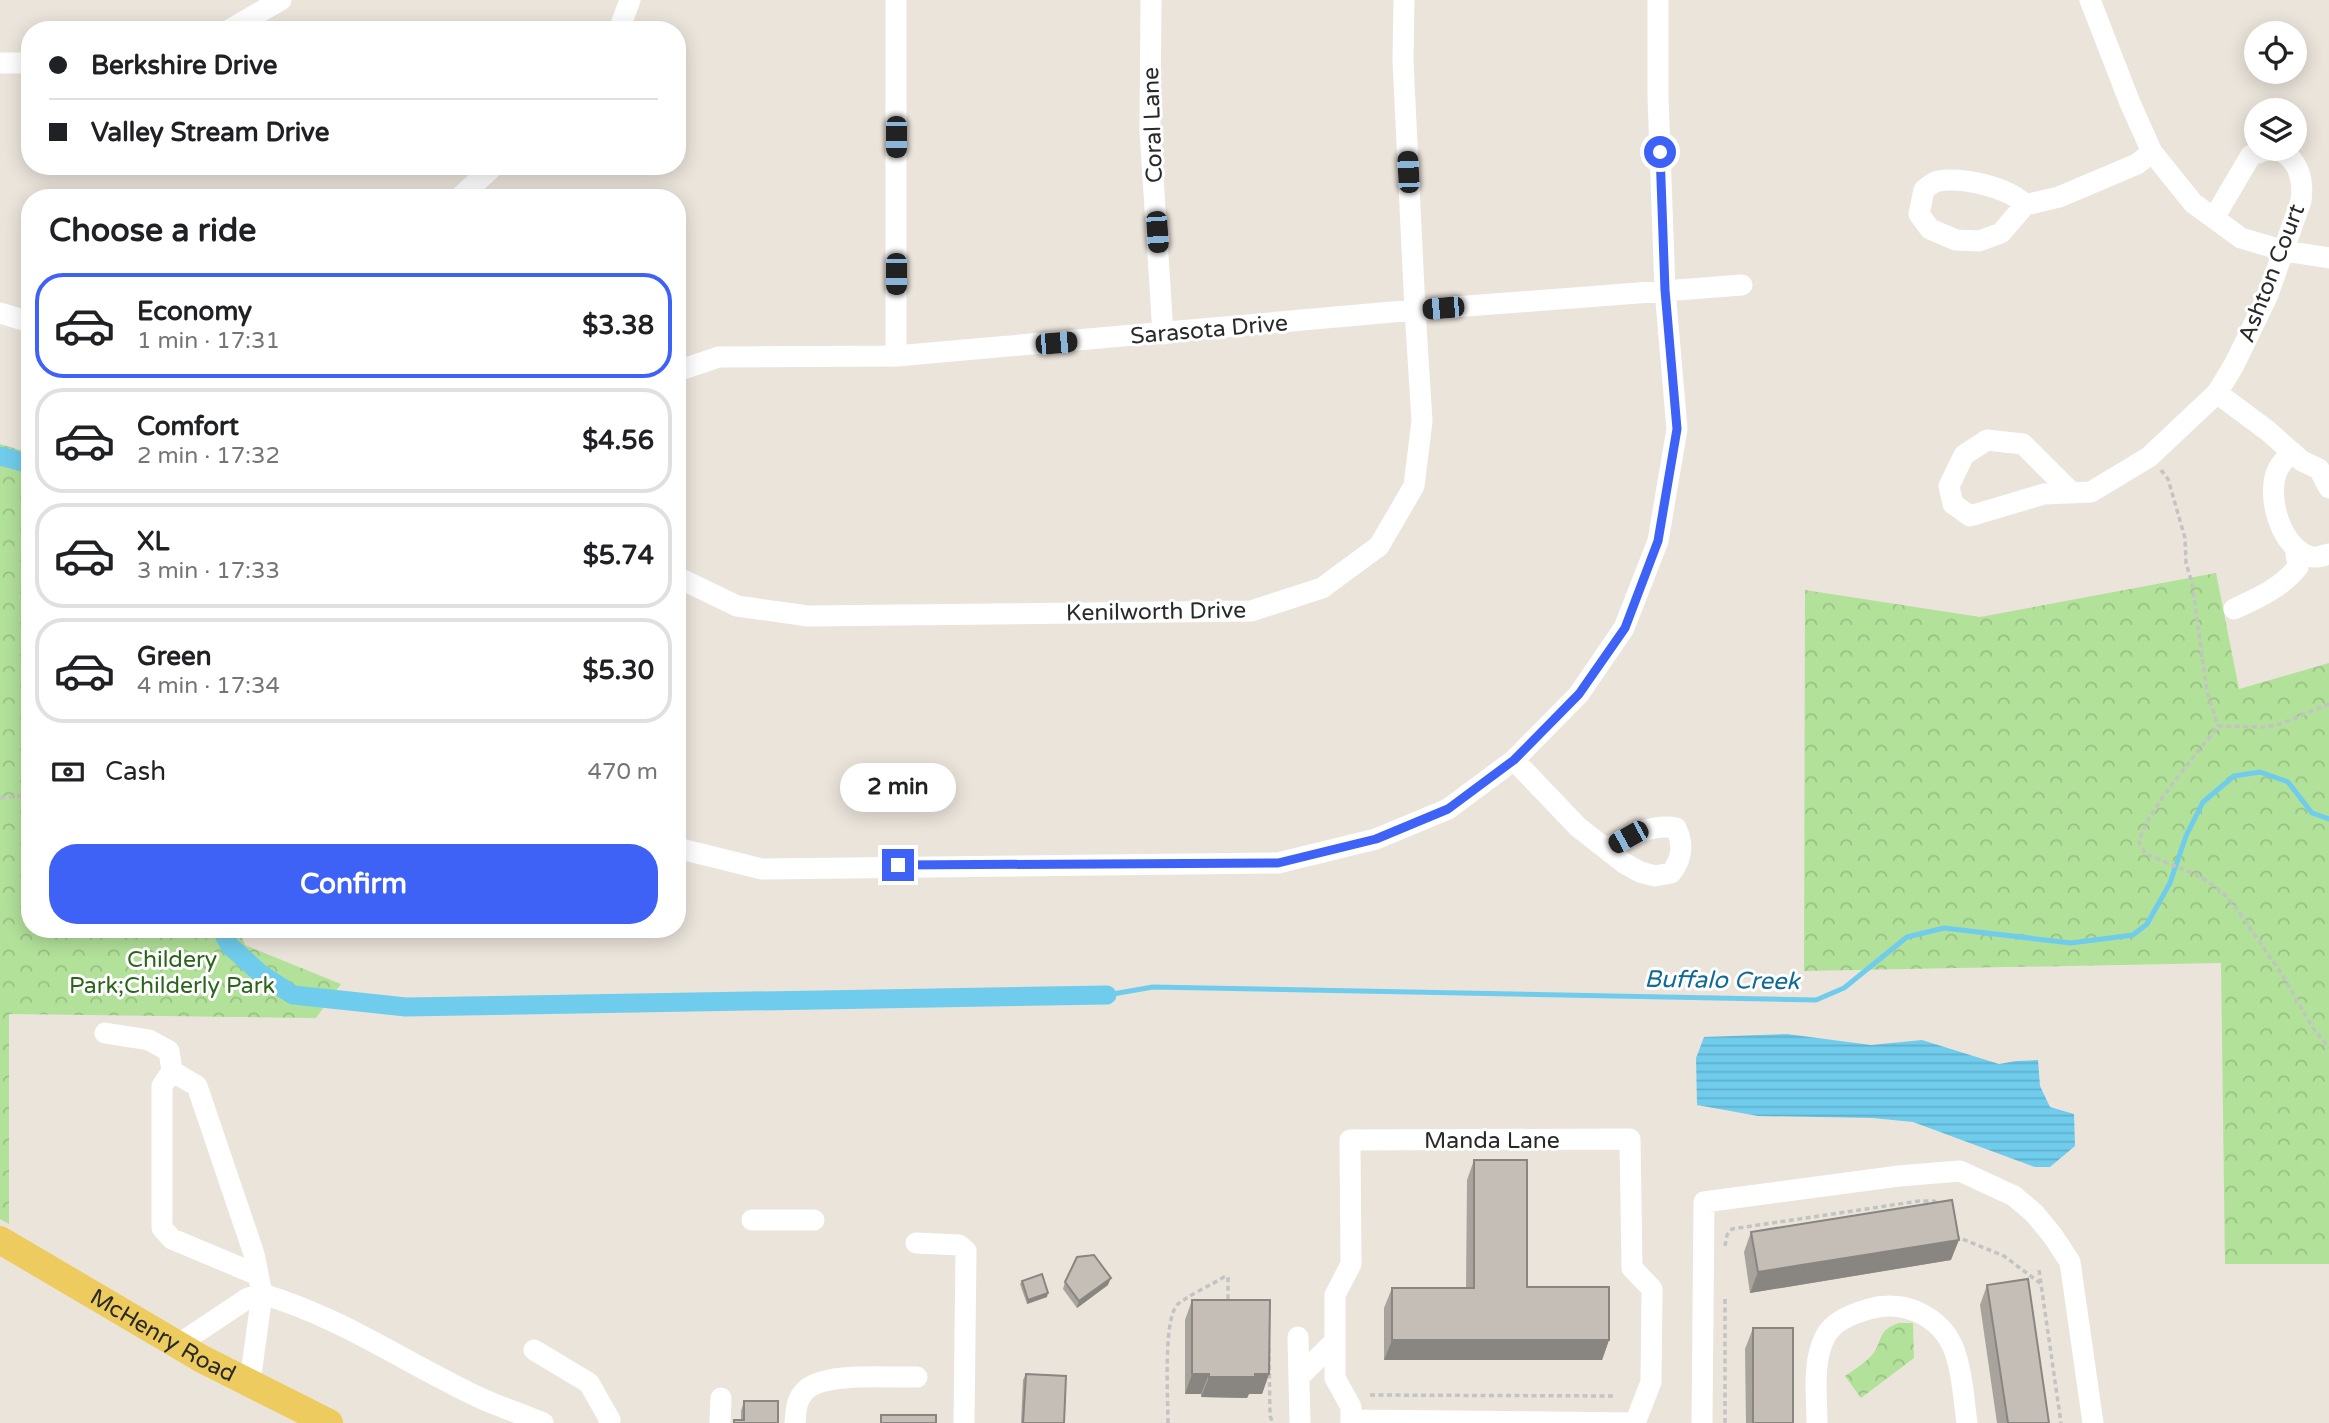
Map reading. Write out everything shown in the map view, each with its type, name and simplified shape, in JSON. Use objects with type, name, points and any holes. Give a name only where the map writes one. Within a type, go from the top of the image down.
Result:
[{"type":"main road","name":"McHenry Road","points":[[0,1240],[202,1359],[329,1423]]},
{"type":"street","points":[[245,21],[281,0]]},
{"type":"street","points":[[623,21],[630,0]]},
{"type":"street","points":[[895,356],[896,0]]},
{"type":"street","name":"Coral Lane","points":[[1151,0],[1150,130],[1163,334]]},
{"type":"street","name":"Kenilworth Drive","points":[[686,581],[737,606],[808,616],[1251,611],[1322,588],[1379,546],[1414,486],[1422,421],[1403,61],[1404,0]]},
{"type":"street","points":[[686,850],[762,869],[898,865],[1278,863],[1376,839],[1448,809],[1514,760],[1579,694],[1625,628],[1658,541],[1677,429],[1665,290],[1658,97],[1658,0]]},
{"type":"street","points":[[2090,0],[2152,152],[2193,203],[2241,238],[2285,251],[2329,258]]},
{"type":"street","points":[[0,63],[21,63]]},
{"type":"street","points":[[2025,205],[2017,196],[1994,187],[1964,181],[1937,181],[1923,190],[1919,214],[1930,229],[1956,240],[1979,241],[2001,233],[2025,205],[2059,197],[2137,164],[2152,152]]},
{"type":"street","name":"Ashton Court","points":[[2214,218],[2247,161]]},
{"type":"street","name":"Ashton Court","points":[[2072,493],[2022,443],[1987,440],[1964,455],[1949,486],[1953,505],[1970,516],[2044,495],[2091,492],[2151,455],[2217,393],[2234,365],[2267,297],[2285,251],[2303,187],[2294,161]]},
{"type":"street","points":[[469,189],[484,175]]},
{"type":"street","name":"Sarasota Drive","points":[[686,368],[719,357],[895,356],[1415,310],[1742,285]]},
{"type":"street","points":[[0,313],[21,319]]},
{"type":"street","points":[[2217,393],[2268,431],[2302,461],[2319,469],[2329,488]]},
{"type":"street","points":[[2292,452],[2278,468],[2274,482],[2273,506],[2283,530],[2295,547],[2313,557],[2329,554]]},
{"type":"street","points":[[2234,609],[2288,580],[2298,567],[2295,547]]},
{"type":"street","points":[[1514,760],[1578,827],[1606,849]]},
{"type":"street","points":[[105,1033],[149,1040],[169,1051],[172,1071],[162,1086],[162,1227],[172,1239],[476,1397],[543,1423]]},
{"type":"street","points":[[172,1071],[197,1086],[254,1254],[260,1284],[250,1382]]},
{"type":"street","name":"Manda Lane","points":[[1351,1421],[1351,1407],[1335,1378],[1335,1295],[1351,1264],[1350,1140],[1630,1139],[1632,1268],[1652,1289],[1651,1382],[1635,1423]]},
{"type":"street","points":[[1702,1423],[1704,1202],[1899,1176],[1960,1171],[2014,1196],[2034,1213],[2070,1262],[2093,1423]]},
{"type":"street","points":[[752,1220],[814,1220]]},
{"type":"street","points":[[916,1243],[959,1245],[966,1251],[964,1423]]},
{"type":"street","points":[[179,1344],[248,1298],[260,1284]]},
{"type":"street","points":[[1817,1423],[1819,1353],[1824,1338],[1832,1327],[1844,1318],[1880,1306],[1898,1306],[1925,1314],[1940,1327],[1952,1343],[1957,1358],[1967,1423]]},
{"type":"street","points":[[1298,1337],[1300,1423]]},
{"type":"street","points":[[1299,1377],[1335,1341]]},
{"type":"street","points":[[534,1350],[589,1383],[610,1420],[609,1423]]},
{"type":"street","points":[[795,1423],[798,1400],[814,1383],[829,1379],[917,1377]]},
{"type":"street","points":[[720,1423],[721,1398]]},
{"type":"street","points":[[1351,1421],[1635,1423]]},
{"type":"path","points":[[2151,455],[2168,479],[2185,537],[2186,563],[2192,583],[2207,692],[2218,726]]},
{"type":"path","points":[[2218,726],[2266,727],[2329,704]]},
{"type":"path","points":[[2218,726],[2160,803],[2142,833],[2139,842],[2141,848],[2146,854],[2201,877],[2223,893],[2281,973],[2313,1028],[2329,1048]]},
{"type":"path","points":[[0,798],[21,796]]},
{"type":"path","points":[[1725,1257],[1727,1236],[1732,1230],[1919,1202],[1934,1201],[1939,1205]]},
{"type":"path","points":[[1954,1235],[2004,1256],[2040,1283]]},
{"type":"path","points":[[2039,1270],[2061,1423]]},
{"type":"path","points":[[1168,1423],[1168,1341],[1171,1317],[1178,1305],[1224,1277],[1228,1277],[1228,1315]]},
{"type":"path","points":[[1725,1298],[1725,1423]]},
{"type":"path","points":[[1269,1347],[1270,1416],[1273,1423]]},
{"type":"path","points":[[1370,1395],[1615,1396]]},
{"type":"green space","name":"Childery Park;Childerly Park","points":[[0,444],[21,450],[21,938],[242,938],[245,945],[341,984],[316,1018],[9,1014],[9,1224],[0,1219]]},
{"type":"green space","points":[[2216,573],[2239,689],[2329,663],[2329,1264],[2225,1264],[2221,963],[1804,971],[1805,590],[1980,617]]},
{"type":"green space","points":[[1899,1323],[1913,1323],[1914,1358],[1861,1398],[1845,1376],[1872,1355],[1887,1329]]},
{"type":"water","points":[[1787,1034],[1871,1045],[1922,1040],[1999,1064],[2038,1060],[2040,1086],[2050,1107],[2074,1114],[2075,1146],[2050,1167],[2035,1167],[1913,1122],[1872,1118],[1758,1116],[1697,1105],[1696,1058],[1704,1037]]},
{"type":"building","points":[[1474,1160],[1527,1160],[1527,1287],[1609,1287],[1609,1340],[1392,1340],[1392,1288],[1474,1288]]},
{"type":"building","points":[[1952,1200],[1959,1240],[1758,1272],[1751,1232]]},
{"type":"building","points":[[1094,1255],[1111,1278],[1079,1301],[1065,1282],[1077,1257]]},
{"type":"building","points":[[1042,1274],[1048,1293],[1028,1300],[1022,1281]]},
{"type":"building","points":[[2028,1279],[2049,1423],[2008,1423],[1987,1285]]},
{"type":"building","points":[[1192,1300],[1270,1300],[1269,1374],[1255,1374],[1255,1377],[1209,1377],[1209,1374],[1192,1374]]},
{"type":"building","points":[[1753,1328],[1793,1328],[1793,1423],[1753,1423]]},
{"type":"building","points":[[1026,1374],[1066,1376],[1064,1423],[1023,1423]]},
{"type":"building","points":[[744,1401],[778,1401],[778,1423],[734,1423],[734,1420],[744,1420]]},
{"type":"building","points":[[881,1415],[936,1415],[936,1423],[881,1423]]},
{"type":"waterway","points":[[0,456],[21,462]]},
{"type":"waterway","name":"Buffalo Creek","points":[[1107,995],[1153,987],[1816,1000],[1844,988],[1907,937],[1944,928],[2071,943],[2133,935],[2147,924],[2170,883],[2186,836],[2203,802],[2234,776],[2260,772],[2288,782],[2312,813],[2329,819]]},
{"type":"waterway","points":[[226,938],[230,946],[261,974],[293,995],[406,1007],[1107,995]]},
{"type":"route","points":[[898,865],[1278,863],[1376,839],[1448,809],[1514,760],[1579,694],[1625,628],[1658,541],[1677,429],[1665,290],[1660,152]]}]
